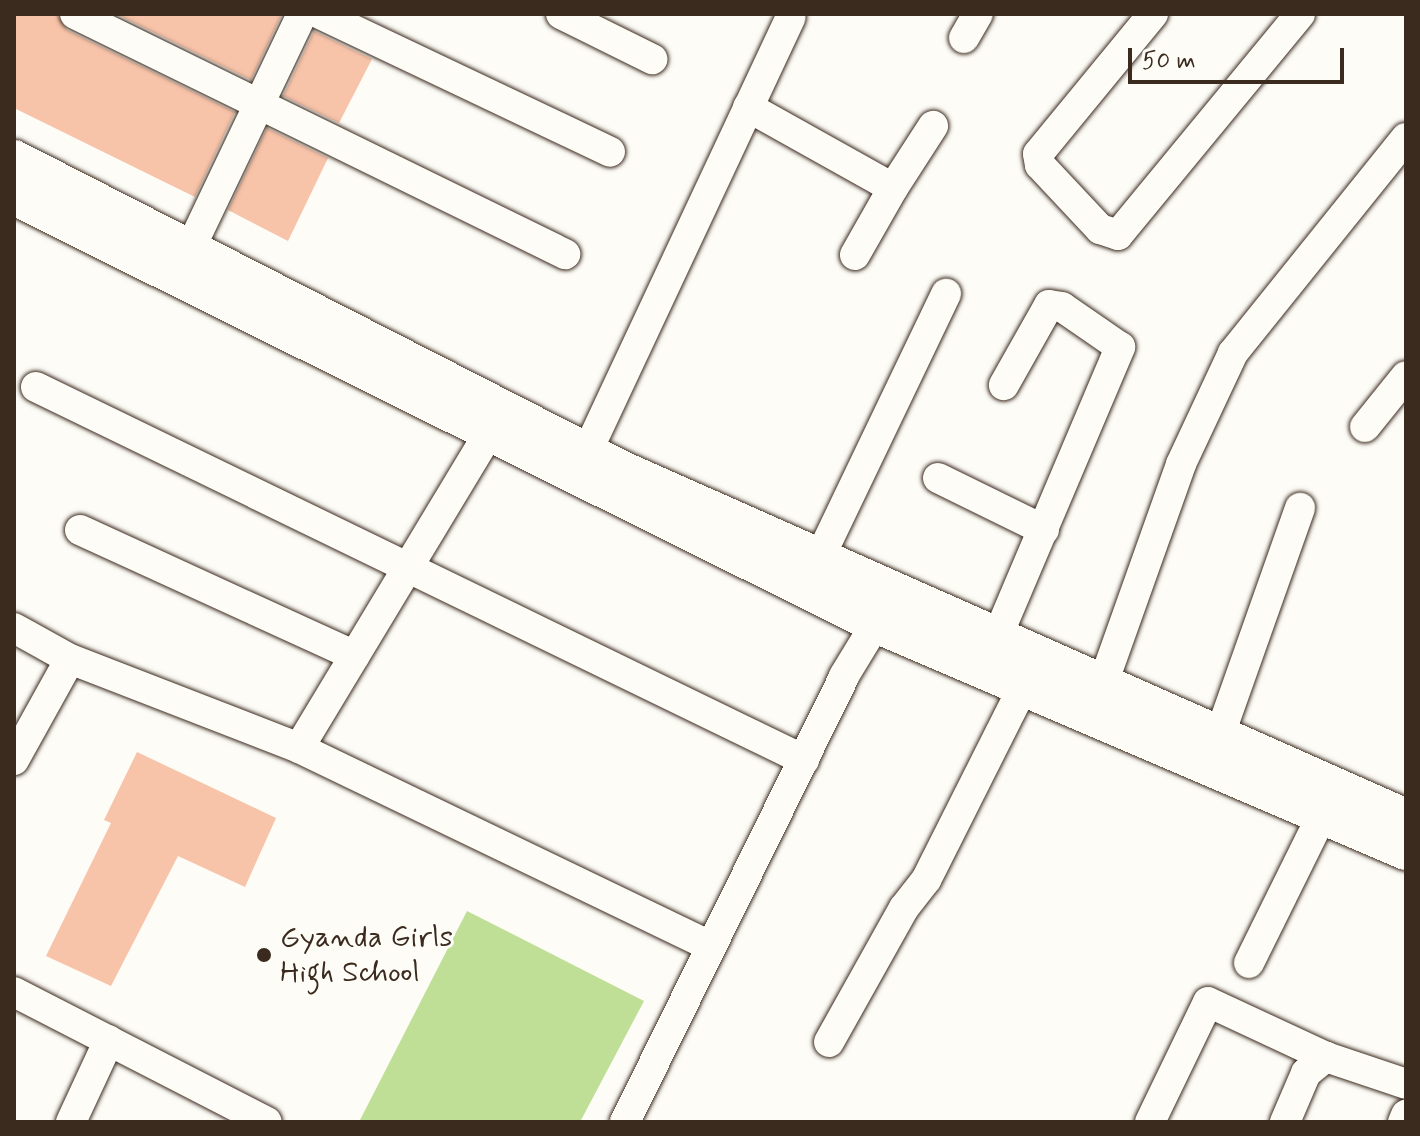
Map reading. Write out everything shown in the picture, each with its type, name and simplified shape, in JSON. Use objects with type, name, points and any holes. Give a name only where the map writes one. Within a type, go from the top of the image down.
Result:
[{"type":"main road","points":[[14,159],[587,452],[1406,818]]},
{"type":"main road","points":[[14,196],[876,624],[1406,851]]},
{"type":"street","points":[[75,14],[565,254]]},
{"type":"street","points":[[190,249],[302,14]]},
{"type":"street","points":[[320,14],[610,152]]},
{"type":"street","points":[[561,14],[652,59]]},
{"type":"street","points":[[1153,14],[1038,154],[1040,165],[1100,229],[1118,235],[1300,14]]},
{"type":"street","points":[[587,452],[791,17]]},
{"type":"street","points":[[748,107],[893,188]]},
{"type":"street","points":[[855,255],[933,126]]},
{"type":"street","points":[[1092,717],[1102,680],[1181,464],[1233,353],[1405,140]]},
{"type":"street","points":[[820,557],[946,294]]},
{"type":"street","points":[[998,635],[1120,347],[1049,305],[1004,385]]},
{"type":"street","points":[[1365,427],[1406,376]]},
{"type":"street","points":[[36,387],[406,571],[803,761]]},
{"type":"street","points":[[299,748],[489,433]]},
{"type":"street","points":[[938,478],[1044,530]]},
{"type":"street","points":[[1220,734],[1300,508]]},
{"type":"street","points":[[80,530],[355,656]]},
{"type":"street","points":[[625,1122],[803,761],[896,591]]},
{"type":"street","points":[[14,628],[70,659],[299,748],[711,946]]},
{"type":"street","points":[[14,760],[70,659]]},
{"type":"street","points":[[829,1042],[904,908],[926,880],[1023,687]]},
{"type":"street","points":[[1249,963],[1322,815]]},
{"type":"street","points":[[14,992],[267,1122]]},
{"type":"street","points":[[1150,1122],[1208,1002],[1326,1057],[1406,1084]]},
{"type":"street","points":[[71,1122],[109,1040]]},
{"type":"street","points":[[1285,1122],[1306,1073],[1326,1057]]},
{"type":"street","points":[[1403,1122],[1406,1115]]},
{"type":"green space","points":[[467,911],[644,1001],[580,1122],[359,1122]]},
{"type":"building","points":[[14,14],[57,14],[67,30],[235,112],[195,197],[14,108]]},
{"type":"building","points":[[116,14],[282,14],[251,80]]},
{"type":"building","points":[[314,31],[372,59],[339,123],[283,96]]},
{"type":"building","points":[[267,128],[328,158],[288,241],[228,210]]},
{"type":"building","points":[[137,752],[276,818],[245,887],[178,856],[111,986],[46,956],[111,823],[104,820]]},
{"type":"place","name":"Gyanda Girls High School","points":[[264,955]]}]
